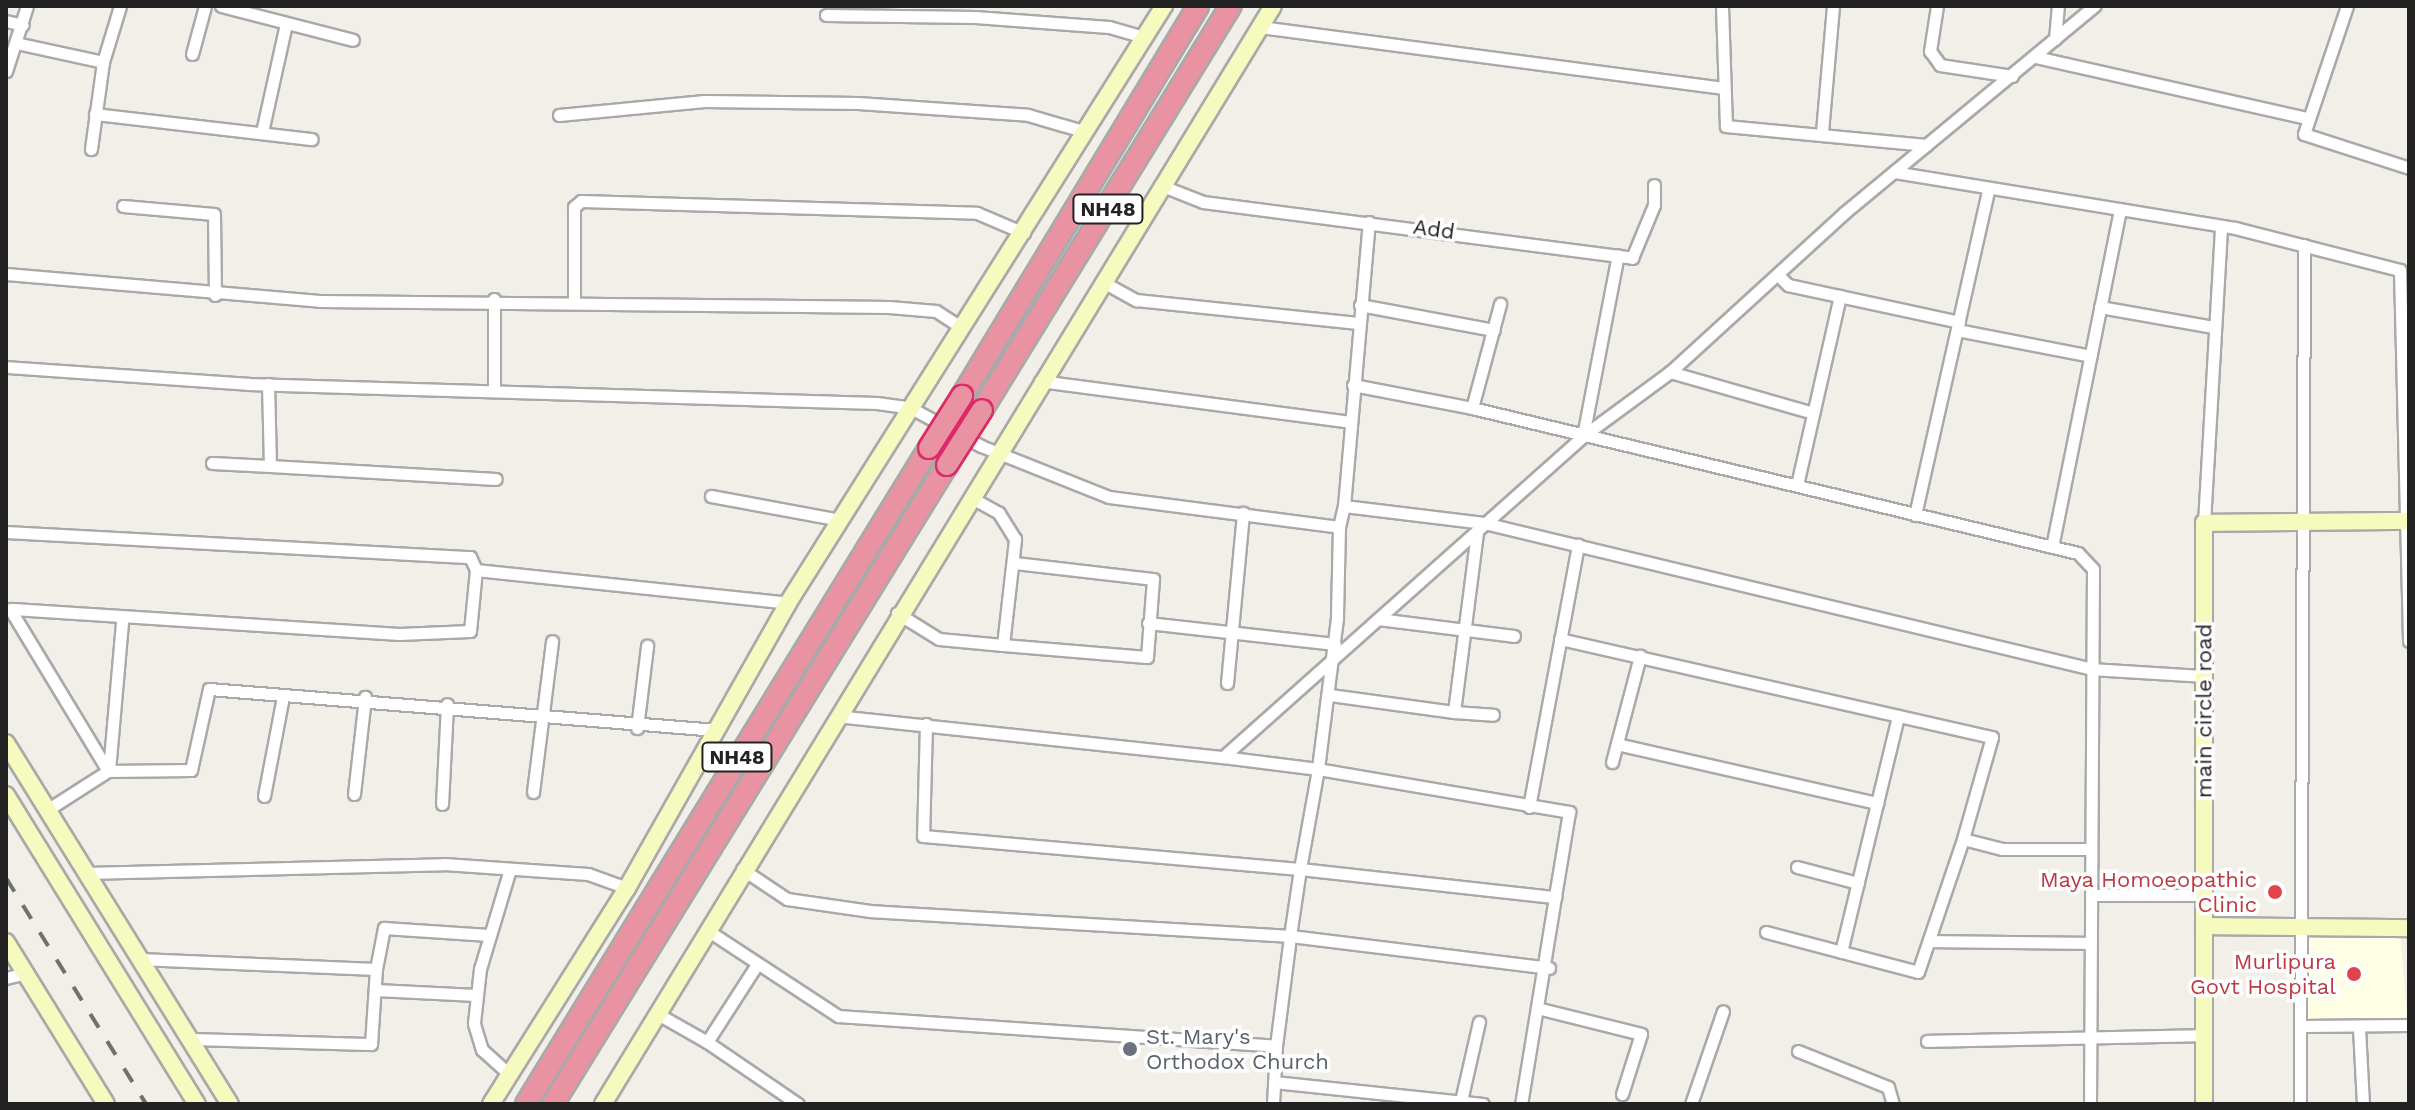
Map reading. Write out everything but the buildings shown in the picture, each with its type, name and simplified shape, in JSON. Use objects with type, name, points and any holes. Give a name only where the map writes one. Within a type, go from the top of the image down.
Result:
[{"type":"highway","name":"NH48","points":[[526,1104],[1198,6]]},
{"type":"highway","name":"NH48","points":[[553,1104],[1231,6]]},
{"type":"main road","points":[[491,1104],[627,888],[788,603],[1024,233],[1164,6]]},
{"type":"main road","points":[[603,1104],[834,716],[1273,6]]},
{"type":"main road","points":[[2204,523],[2406,521]]},
{"type":"main road","name":"main circle road","points":[[2204,523],[2204,1104]]},
{"type":"main road","points":[[6,743],[230,1104]]},
{"type":"main road","points":[[6,795],[197,1104]]},
{"type":"main road","points":[[2204,926],[2409,928]]},
{"type":"main road","points":[[6,942],[106,1104]]},
{"type":"street","points":[[6,71],[27,6]]},
{"type":"street","points":[[91,149],[103,62],[120,6]]},
{"type":"street","points":[[192,54],[205,6]]},
{"type":"street","points":[[221,6],[353,40]]},
{"type":"street","points":[[1722,6],[1726,126],[1822,132],[1926,145]]},
{"type":"street","points":[[1822,132],[1833,6]]},
{"type":"street","points":[[1937,6],[1930,51],[1940,65],[2012,76]]},
{"type":"street","points":[[2055,39],[2058,6]]},
{"type":"street","points":[[1223,757],[1334,650],[1378,619],[1583,436],[1670,372],[1894,172],[2094,6]]},
{"type":"street","points":[[2347,6],[2306,118],[2304,134],[2409,168]]},
{"type":"street","points":[[826,15],[975,17],[1109,27],[1145,37]]},
{"type":"street","points":[[6,21],[23,25]]},
{"type":"street","points":[[262,132],[286,24]]},
{"type":"street","points":[[1260,27],[1724,88]]},
{"type":"street","points":[[16,43],[103,62]]},
{"type":"street","points":[[2036,57],[2306,118]]},
{"type":"street","points":[[559,115],[704,101],[858,103],[1028,115],[1086,132]]},
{"type":"street","points":[[95,114],[312,139]]},
{"type":"street","points":[[1894,172],[1988,190],[2221,226],[2405,271],[2409,641]]},
{"type":"street","name":"Add","points":[[1160,185],[1203,202],[1618,255]]},
{"type":"street","points":[[1583,436],[1618,255],[1632,258],[1638,248],[1654,185]]},
{"type":"street","points":[[1915,515],[1988,190]]},
{"type":"street","points":[[574,299],[574,207],[581,201],[977,213],[1024,233]]},
{"type":"street","points":[[123,206],[214,214],[215,295]]},
{"type":"street","points":[[2052,547],[2120,210]]},
{"type":"street","points":[[1273,1104],[1276,1046],[1290,936],[1330,695],[1339,527],[1344,506],[1369,222]]},
{"type":"street","points":[[2204,523],[2221,226]]},
{"type":"street","points":[[2300,1104],[2305,928],[2304,245]]},
{"type":"street","points":[[6,274],[215,295],[889,307],[936,311],[962,328]]},
{"type":"street","points":[[1779,276],[1788,285],[2091,356]]},
{"type":"street","points":[[1103,282],[1136,300],[1358,323]]},
{"type":"street","points":[[1797,485],[1840,296]]},
{"type":"street","points":[[494,299],[494,390]]},
{"type":"street","points":[[1472,408],[1500,304]]},
{"type":"street","points":[[1360,305],[1494,330]]},
{"type":"street","points":[[2100,307],[2213,327]]},
{"type":"street","points":[[6,367],[268,384],[494,390],[911,408],[996,453],[1109,497],[1339,527]]},
{"type":"street","points":[[1670,372],[1813,413]]},
{"type":"street","points":[[1040,381],[1350,422]]},
{"type":"street","points":[[268,384],[270,466]]},
{"type":"street","points":[[1353,385],[1472,408],[2078,553],[2093,569],[2090,1104]]},
{"type":"street","points":[[212,463],[496,479]]},
{"type":"street","points":[[711,496],[840,520]]},
{"type":"street","points":[[970,497],[999,513],[1015,539],[1003,645]]},
{"type":"street","points":[[1344,506],[1578,545],[2092,669],[2204,676]]},
{"type":"street","points":[[1227,683],[1243,513]]},
{"type":"street","points":[[1454,712],[1462,630],[1481,527]]},
{"type":"street","points":[[6,532],[470,557],[476,570],[470,631],[399,634],[122,621],[10,609]]},
{"type":"street","points":[[1529,807],[1578,545]]},
{"type":"street","points":[[897,613],[939,639],[1147,657],[1153,579],[1014,563]]},
{"type":"street","points":[[476,570],[788,603]]},
{"type":"street","points":[[10,609],[108,771]]},
{"type":"street","points":[[1378,619],[1514,636]]},
{"type":"street","points":[[108,771],[122,621]]},
{"type":"street","points":[[1148,623],[1231,629],[1334,650]]},
{"type":"street","points":[[1560,639],[1992,737],[1963,839],[1918,972],[1766,932]]},
{"type":"street","points":[[533,792],[552,641]]},
{"type":"street","points":[[637,728],[647,646]]},
{"type":"street","points":[[1612,762],[1640,656]]},
{"type":"street","points":[[47,810],[108,771],[191,770],[209,689],[283,696],[365,697],[545,714],[637,728],[716,730]]},
{"type":"street","points":[[1330,695],[1493,715]]},
{"type":"street","points":[[264,796],[283,696]]},
{"type":"street","points":[[354,794],[365,697]]},
{"type":"street","points":[[442,804],[447,704]]},
{"type":"street","points":[[834,716],[1318,769],[1569,812],[1555,897],[1549,968],[1521,1104]]},
{"type":"street","points":[[1841,952],[1898,716]]},
{"type":"street","points":[[926,724],[923,836],[1300,869],[1555,897]]},
{"type":"street","points":[[1617,744],[1877,803]]},
{"type":"street","points":[[1963,839],[2002,849],[2091,849]]},
{"type":"street","points":[[85,873],[401,863],[588,874],[627,888]]},
{"type":"street","points":[[1797,867],[1858,883]]},
{"type":"street","points":[[509,1074],[474,1038],[476,995],[489,935],[510,869]]},
{"type":"street","points":[[742,869],[787,899],[870,911],[1290,936],[1549,968]]},
{"type":"street","points":[[2091,895],[2204,895]]},
{"type":"street","points":[[189,1039],[371,1044],[376,969],[384,928],[489,935]]},
{"type":"street","points":[[707,930],[756,966],[838,1016],[1276,1046]]},
{"type":"street","points":[[1929,941],[2091,943]]},
{"type":"street","points":[[139,959],[376,969]]},
{"type":"street","points":[[707,1042],[756,966]]},
{"type":"street","points":[[6,978],[26,973]]},
{"type":"street","points":[[376,990],[476,995]]},
{"type":"street","points":[[1541,1009],[1641,1034],[1622,1094]]},
{"type":"street","points":[[1691,1104],[1723,1011]]},
{"type":"street","points":[[656,1013],[707,1042],[798,1104]]},
{"type":"street","points":[[1461,1101],[1479,1022]]},
{"type":"street","points":[[2303,1026],[2359,1028],[2409,1025]]},
{"type":"street","points":[[2359,1028],[2363,1104]]},
{"type":"street","points":[[1927,1041],[2204,1035]]},
{"type":"street","points":[[1798,1051],[1888,1087],[1893,1104]]},
{"type":"street","points":[[1274,1082],[1483,1104]]},
{"type":"shaded area","name":"Murlipura Govt Hospital","points":[[2305,928],[2400,931],[2407,1017],[2305,1024]]},
{"type":"railway","points":[[6,878],[146,1104]]},
{"type":"place","name":"Maya Homoeopathic Clinic","points":[[2275,892]]},
{"type":"place","name":"Murlipura Govt Hospital","points":[[2354,974]]},
{"type":"place","name":"St. Mary's Orthodox Church","points":[[1130,1049]]}]
